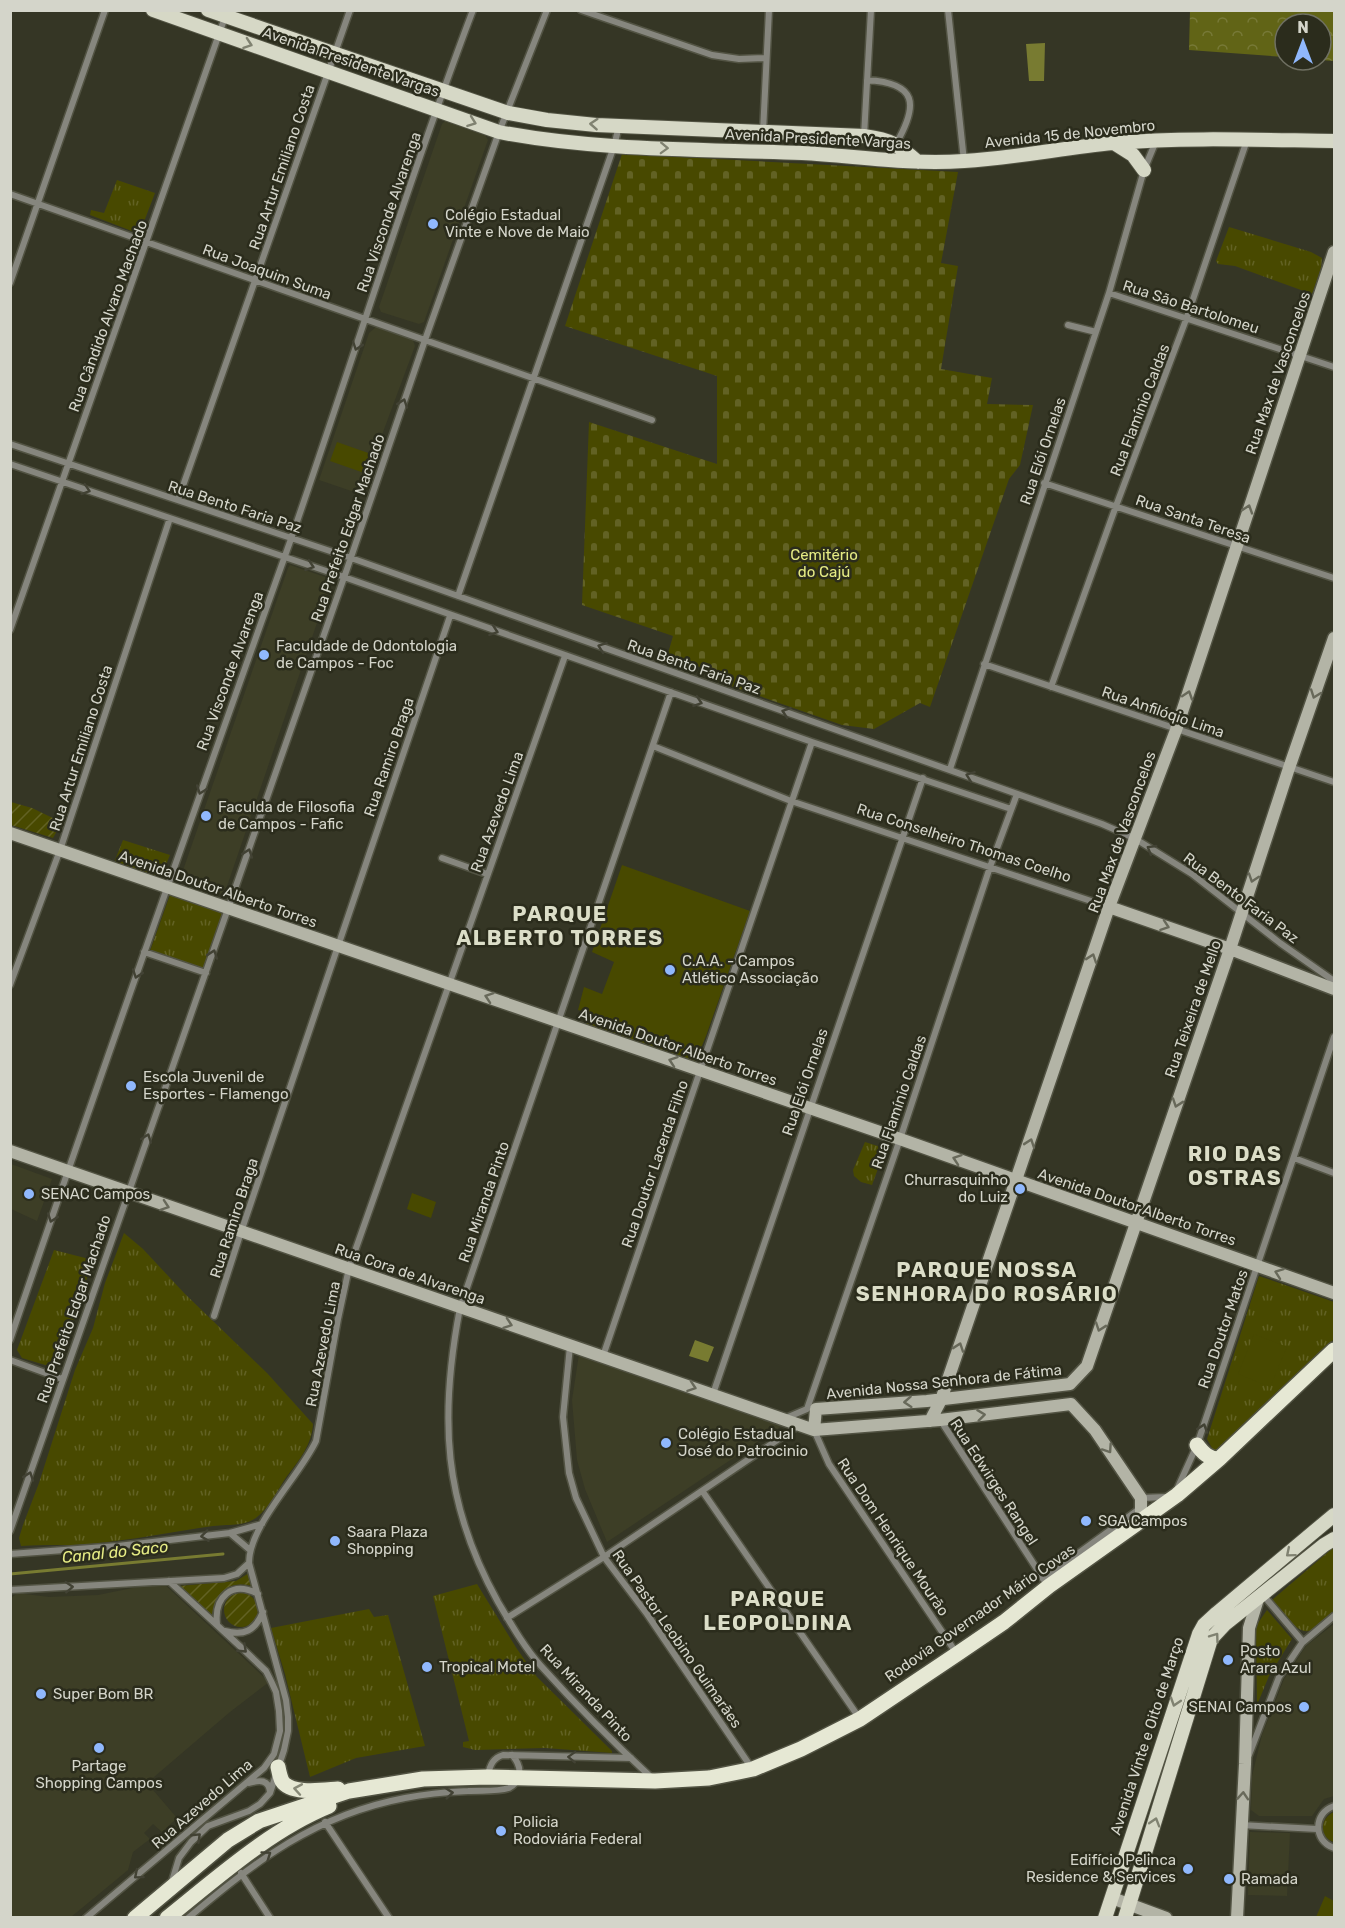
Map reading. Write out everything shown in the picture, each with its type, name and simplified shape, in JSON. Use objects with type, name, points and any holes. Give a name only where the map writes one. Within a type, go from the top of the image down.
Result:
[{"type":"highway","name":"Rodovia Governador Mário Covas","points":[[135,1917],[228,1840],[259,1821],[349,1791],[423,1779],[487,1777],[655,1781],[709,1778],[753,1769],[801,1749],[860,1719],[1004,1622],[1046,1582],[1142,1509],[1177,1496],[1335,1350]]},
{"type":"highway","points":[[1197,1445],[1205,1455],[1219,1459]]},
{"type":"highway","points":[[278,1767],[281,1780],[288,1787],[309,1791],[374,1787]]},
{"type":"highway","name":"Rodovia Governador Mário Covas","points":[[167,1917],[232,1865],[289,1826],[374,1787]]},
{"type":"highway","points":[[159,1917],[167,1904],[170,1887]]},
{"type":"main road","name":"Avenida Presidente Vargas","points":[[153,10],[499,132],[529,138],[614,146],[805,154],[918,162]]},
{"type":"main road","name":"Avenida Presidente Vargas","points":[[208,10],[226,14],[334,55],[508,112],[547,120],[619,126],[864,136],[892,142],[918,162]]},
{"type":"main road","points":[[805,154],[806,144],[809,141],[836,135]]},
{"type":"main road","name":"Avenida 15 de Novembro","points":[[918,162],[964,161],[1114,143],[1247,139],[1335,141]]},
{"type":"main road","points":[[856,157],[892,142]]},
{"type":"main road","points":[[1114,143],[1140,161],[1144,170]]},
{"type":"main road","name":"Rua Max de Vasconcelos","points":[[935,1421],[1134,838],[1176,730],[1335,252]]},
{"type":"main road","name":"Rua Teixeira de Mello","points":[[1070,1384],[1087,1366],[1230,949],[1288,768],[1335,638]]},
{"type":"main road","name":"Avenida Doutor Alberto Torres","points":[[10,833],[900,1139],[1335,1293]]},
{"type":"main road","name":"Rua Conselheiro Thomas Coelho","points":[[1110,907],[1335,989]]},
{"type":"main road","name":"Rua Cora de Alvarenga","points":[[10,1151],[67,1173],[713,1394],[798,1426]]},
{"type":"main road","name":"Avenida Nossa Senhora de Fátima","points":[[814,1430],[811,1409],[941,1400],[1070,1384],[1071,1404]]},
{"type":"main road","points":[[798,1426],[814,1430],[935,1421],[1071,1404],[1095,1430],[1142,1509]]},
{"type":"main road","name":"Avenida Vinte e Oito de Março","points":[[1105,1917],[1195,1641],[1204,1625],[1335,1515]]},
{"type":"main road","name":"Avenida Vinte e Oito de Março","points":[[1127,1911],[1211,1639],[1225,1624],[1324,1545],[1335,1539]]},
{"type":"main road","points":[[1237,1917],[1250,1628],[1260,1597]]},
{"type":"main road","points":[[1190,1656],[1186,1681],[1196,1685]]},
{"type":"main road","points":[[1112,1898],[1127,1911],[1166,1917]]},
{"type":"street","points":[[10,283],[105,10]]},
{"type":"street","name":"Rua Artur Emiliano Costa","points":[[178,500],[350,10]]},
{"type":"street","name":"Rua Visconde Alvarenga","points":[[10,1340],[166,887],[291,538],[436,110],[473,10]]},
{"type":"street","name":"Rua Prefeito Edgar Machado","points":[[10,1531],[345,577],[425,340],[499,132],[547,10]]},
{"type":"street","points":[[581,10],[712,55],[739,59],[765,58]]},
{"type":"street","points":[[763,132],[769,10]]},
{"type":"street","points":[[864,136],[871,10]]},
{"type":"street","points":[[948,10],[964,161]]},
{"type":"street","name":"Rua Cândido Alvaro Machado","points":[[10,630],[226,14]]},
{"type":"street","points":[[867,80],[895,84],[903,88],[908,95],[910,106],[908,118],[892,142]]},
{"type":"street","points":[[458,596],[619,126]]},
{"type":"street","name":"Rua Flamínio Caldas","points":[[1051,687],[1187,318],[1247,139]]},
{"type":"street","name":"Rua Elói Ornelas","points":[[950,769],[1109,293],[1144,170],[1156,141]]},
{"type":"street","name":"Rua Joaquim Suma","points":[[10,194],[652,420]]},
{"type":"street","name":"Rua São Bartolomeu","points":[[1109,293],[1335,367]]},
{"type":"street","points":[[1068,324],[1096,332]]},
{"type":"street","name":"Rua Bento Faria Paz","points":[[10,444],[351,558],[1102,824],[1134,838],[1192,874],[1280,944],[1335,981]]},
{"type":"street","name":"Rua Bento Faria Paz","points":[[10,464],[345,577],[450,616],[1011,809]]},
{"type":"street","name":"Rua Santa Teresa","points":[[1044,483],[1335,578]]},
{"type":"street","name":"Rua Artur Emiliano Costa","points":[[10,985],[60,850],[170,518]]},
{"type":"street","name":"Rua Ramiro Braga","points":[[214,1317],[337,946],[450,616]]},
{"type":"street","name":"Rua Azevedo Lima","points":[[170,1887],[179,1858],[191,1842],[208,1826],[249,1811],[260,1804],[270,1793],[284,1749],[288,1717],[281,1678],[249,1563],[250,1550],[262,1524],[310,1455],[316,1441],[335,1330],[349,1268],[565,656]]},
{"type":"street","name":"Rua Anfilóqio Lima","points":[[984,664],[1335,782]]},
{"type":"street","name":"Rua Miranda Pinto","points":[[655,1781],[541,1665],[507,1618],[485,1577],[465,1528],[452,1474],[448,1414],[451,1354],[460,1308],[671,692]]},
{"type":"street","name":"Rua Doutor Lacerda Filho","points":[[603,1356],[812,742]]},
{"type":"street","name":"Rua Conselheiro Thomas Coelho","points":[[653,746],[791,801],[1110,907]]},
{"type":"street","name":"Rua Elói Ornelas","points":[[713,1394],[923,778]]},
{"type":"street","name":"Rua Flamínio Caldas","points":[[811,1409],[990,867],[1017,794]]},
{"type":"street","points":[[442,858],[487,874]]},
{"type":"street","points":[[144,952],[206,973]]},
{"type":"street","name":"Rua Doutor Matos","points":[[1142,1509],[1166,1497],[1182,1482],[1197,1445],[1335,1037]]},
{"type":"street","points":[[1294,1158],[1335,1173]]},
{"type":"street","name":"Rua Pastor Leobino Guimarães","points":[[570,1345],[563,1417],[565,1448],[576,1498],[604,1557],[647,1614],[753,1769]]},
{"type":"street","points":[[10,1360],[63,1379]]},
{"type":"street","points":[[781,1420],[811,1409]]},
{"type":"street","name":"Rua Edwirges Rangel","points":[[935,1421],[1046,1582]]},
{"type":"street","points":[[507,1618],[703,1492],[798,1426]]},
{"type":"street","name":"Rua Dom Henrique Mourão","points":[[814,1430],[829,1464],[957,1654]]},
{"type":"street","points":[[703,1492],[860,1719]]},
{"type":"street","points":[[10,1554],[118,1546],[230,1533],[262,1524]]},
{"type":"street","points":[[230,1533],[250,1550]]},
{"type":"street","points":[[10,1590],[225,1578],[237,1574],[249,1563]]},
{"type":"street","name":"Rua Azevedo Lima","points":[[86,1917],[264,1768],[274,1754],[280,1731],[276,1692],[266,1671],[169,1581]]},
{"type":"street","points":[[217,1624],[217,1608],[226,1594],[232,1590],[244,1589],[258,1594]]},
{"type":"street","points":[[1260,1597],[1303,1642]]},
{"type":"street","points":[[224,1631],[237,1634],[247,1631],[255,1627],[263,1612]]},
{"type":"street","points":[[1245,1764],[1279,1677],[1303,1642],[1335,1616]]},
{"type":"street","points":[[487,1777],[489,1766],[494,1759],[503,1755],[631,1758]]},
{"type":"street","points":[[188,1917],[241,1873],[281,1846],[325,1822],[372,1805],[407,1797],[503,1790],[515,1785],[520,1778],[519,1765],[512,1755]]},
{"type":"street","points":[[244,1785],[260,1780],[266,1782],[270,1793]]},
{"type":"street","points":[[1334,1849],[1324,1843],[1317,1829],[1318,1820],[1323,1812],[1335,1806]]},
{"type":"street","points":[[325,1822],[388,1917]]},
{"type":"street","points":[[1241,1825],[1317,1829]]},
{"type":"street","points":[[241,1873],[270,1917]]},
{"type":"shaded area","points":[[1045,43],[1044,81],[1029,81],[1026,44]]},
{"type":"shaded area","name":"Colégio Estadual Vinte e Nove de Maio","points":[[446,120],[485,135],[488,140],[424,322],[419,324],[381,312],[379,307],[442,124]]},
{"type":"shaded area","points":[[376,327],[413,340],[415,346],[360,494],[319,480],[369,333]]},
{"type":"shaded area","points":[[290,565],[331,579],[331,582],[224,895],[180,879]]},
{"type":"shaded area","name":"SENAC Campos","points":[[11,1164],[52,1179],[37,1221],[11,1209]]},
{"type":"shaded area","points":[[695,1340],[714,1347],[708,1362],[689,1356]]},
{"type":"shaded area","name":"Colégio Estadual José do Patrocinio","points":[[579,1354],[783,1425],[607,1542],[585,1489],[577,1460],[572,1400]]},
{"type":"shaded area","name":"Partage Shopping Campos","points":[[162,1582],[269,1682],[147,1783],[177,1818],[162,1832],[153,1824],[144,1833],[150,1839],[133,1852],[128,1870],[71,1917],[11,1917],[10,1599],[20,1591],[25,1594],[49,1597],[98,1595]]},
{"type":"shaded area","name":"SENAI Campos","points":[[1334,1624],[1334,1796],[1324,1799],[1312,1816],[1259,1816],[1251,1810],[1252,1776],[1262,1735],[1284,1679],[1306,1646]]},
{"type":"shaded area","points":[[1250,1832],[1290,1833],[1287,1896],[1248,1895]]},
{"type":"green space","points":[[1190,11],[1334,11],[1334,61],[1333,12],[1273,12],[1273,56],[1189,50]]},
{"type":"green space","name":"Cemitério do Cajú","points":[[622,154],[958,172],[941,263],[958,266],[941,369],[992,378],[987,404],[1033,405],[1020,465],[1009,479],[930,707],[920,703],[874,729],[842,725],[714,680],[715,672],[667,657],[673,636],[582,605],[589,422],[717,464],[717,376],[565,326]]},
{"type":"green space","points":[[117,180],[155,193],[140,232],[137,233],[90,215],[91,210],[104,213]]},
{"type":"green space","points":[[1229,227],[1311,252],[1322,258],[1312,294],[1235,266],[1218,264],[1216,261]]},
{"type":"green space","points":[[337,442],[374,455],[367,474],[330,461]]},
{"type":"green space","points":[[11,802],[32,808],[59,821],[53,838],[11,825]]},
{"type":"green space","points":[[123,840],[170,855],[162,874],[149,875],[117,863],[115,860]]},
{"type":"green space","name":"C.A.A. - Campos Atlético Associação","points":[[622,865],[750,911],[706,1036],[693,1063],[585,1024],[587,1012],[578,1010],[584,987],[602,994],[614,962],[592,952]]},
{"type":"green space","points":[[171,892],[225,910],[205,970],[150,951]]},
{"type":"green space","points":[[865,1142],[881,1147],[883,1155],[872,1185],[861,1182],[854,1176],[853,1170]]},
{"type":"green space","points":[[412,1193],[436,1202],[431,1218],[407,1209]]},
{"type":"green space","points":[[124,1233],[143,1249],[185,1294],[267,1373],[313,1424],[310,1438],[300,1458],[270,1503],[262,1513],[247,1522],[90,1544],[21,1546],[19,1538],[23,1525]]},
{"type":"green space","points":[[54,1250],[93,1260],[65,1346],[55,1368],[22,1358],[17,1350]]},
{"type":"green space","points":[[1259,1276],[1334,1302],[1334,1339],[1222,1452],[1213,1450],[1207,1439]]},
{"type":"green space","points":[[1254,1334],[1287,1347],[1270,1387],[1238,1374]]},
{"type":"green space","points":[[1334,1547],[1334,1612],[1312,1630],[1301,1630],[1272,1600]]},
{"type":"green space","points":[[249,1573],[252,1586],[236,1585],[224,1590],[217,1600],[212,1615],[179,1586],[236,1581]]},
{"type":"green space","points":[[477,1584],[537,1677],[612,1753],[545,1748],[475,1750],[463,1747],[463,1742],[469,1741],[433,1596]]},
{"type":"green space","points":[[241,1593],[253,1598],[258,1610],[253,1622],[241,1627],[229,1622],[224,1610],[229,1598]]},
{"type":"green space","points":[[369,1609],[374,1617],[388,1615],[425,1746],[356,1758],[310,1777],[285,1674],[271,1628]]},
{"type":"green space","points":[[1267,1610],[1292,1639],[1269,1676],[1257,1705],[1256,1626]]},
{"type":"green space","points":[[1334,1812],[1334,1842],[1325,1836],[1323,1827],[1326,1819]]},
{"type":"green space","points":[[1325,1896],[1334,1901],[1334,1917],[1316,1917]]},
{"type":"waterway","name":"Canal do Saco","points":[[10,1574],[223,1554]]},
{"type":"place","name":"Colégio Estadual Vinte e Nove de Maio","points":[[433,224]]},
{"type":"place","name":"Faculdade de Odontologia de Campos - Foc","points":[[264,655]]},
{"type":"place","name":"Faculda de Filosofia de Campos - Fafic","points":[[206,816]]},
{"type":"place","name":"C.A.A. - Campos Atlético Associação","points":[[670,970]]},
{"type":"place","name":"Escola Juvenil de Esportes - Flamengo","points":[[131,1086]]},
{"type":"place","name":"Churrasquinho do Luiz","points":[[1020,1189]]},
{"type":"place","name":"SENAC Campos","points":[[29,1194]]},
{"type":"place","name":"Colégio Estadual José do Patrocinio","points":[[666,1443]]},
{"type":"place","name":"SGA Campos","points":[[1086,1521]]},
{"type":"place","name":"Saara Plaza Shopping","points":[[335,1541]]},
{"type":"place","name":"Posto Arara Azul","points":[[1228,1660]]},
{"type":"place","name":"Tropical Motel","points":[[427,1667]]},
{"type":"place","name":"Super Bom BR","points":[[41,1694]]},
{"type":"place","name":"SENAI Campos","points":[[1304,1707]]},
{"type":"place","name":"Partage Shopping Campos","points":[[99,1748]]},
{"type":"place","name":"Policia Rodoviária Federal","points":[[501,1831]]},
{"type":"place","name":"Edifício Pelinca Residence & Services","points":[[1188,1869]]},
{"type":"place","name":"Ramada","points":[[1229,1879]]},
{"type":"district","name":"PARQUE ALBERTO TORRES","points":[[560,925]]},
{"type":"district","name":"RIO DAS OSTRAS","points":[[1235,1165]]},
{"type":"district","name":"PARQUE NOSSA SENHORA DO ROSÁRIO","points":[[987,1281]]},
{"type":"district","name":"PARQUE LEOPOLDINA","points":[[778,1610]]}]
